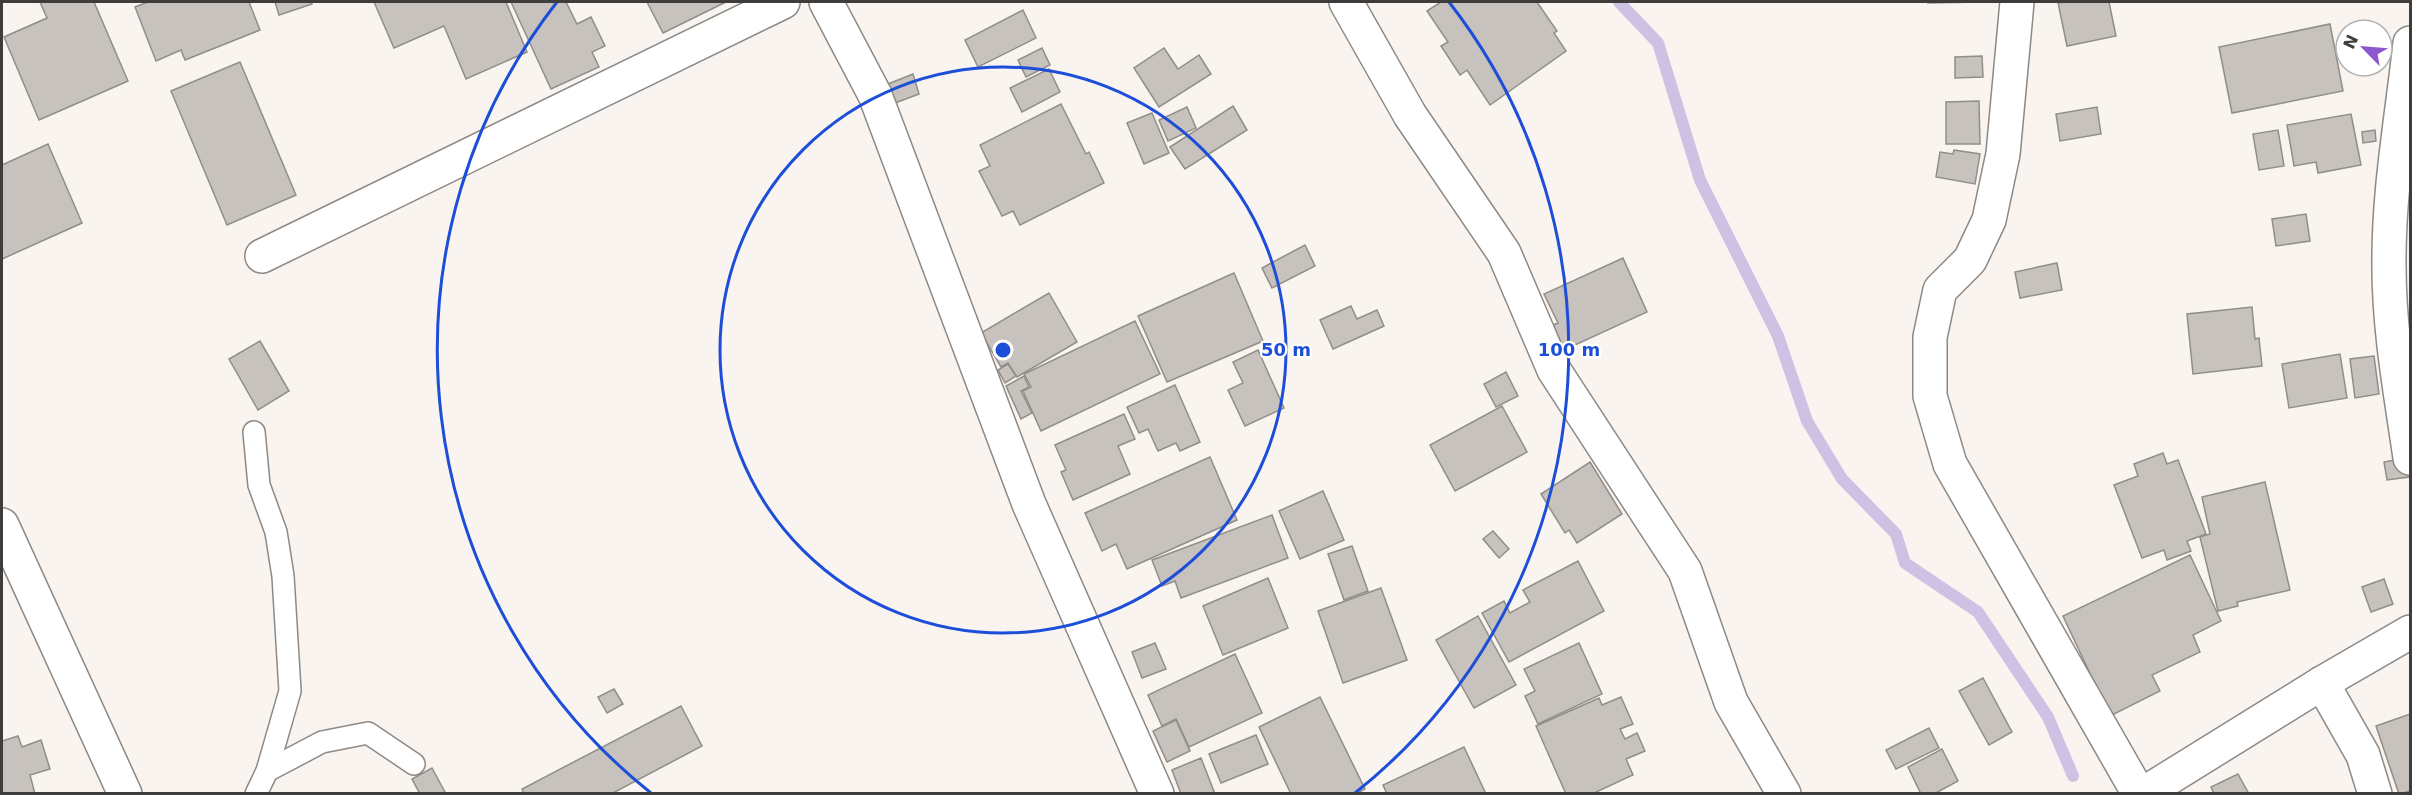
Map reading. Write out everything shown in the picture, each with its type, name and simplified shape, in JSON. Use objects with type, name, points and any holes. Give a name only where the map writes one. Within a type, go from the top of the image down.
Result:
[{"type":"street","points":[[262,256],[783,2]]},
{"type":"street","points":[[826,2],[875,95],[1029,504],[1157,794]]},
{"type":"street","points":[[1346,2],[1410,116],[1504,253],[1554,370],[1685,571],[1731,702],[1784,794]]},
{"type":"street","points":[[2017,2],[2003,154],[1992,209],[1970,260],[1940,290],[1930,337],[1930,396],[1950,464],[2141,794],[2410,632]]},
{"type":"street","points":[[2410,43],[2402,186],[2389,266],[2395,355],[2410,458]]},
{"type":"street","points":[[2,525],[124,794]]},
{"type":"street","points":[[2322,683],[2362,755],[2375,794]]},
{"type":"lane","points":[[254,432],[259,485],[276,532],[283,576],[290,691],[267,771],[256,794]]},
{"type":"lane","points":[[267,771],[322,742],[368,733],[414,764]]},
{"type":"building","points":[[40,2],[94,2],[128,81],[39,120],[4,37],[47,18]]},
{"type":"building","points":[[148,2],[249,2],[260,30],[185,60],[181,50],[156,61],[135,7]]},
{"type":"building","points":[[275,2],[311,2],[312,4],[279,15]]},
{"type":"building","points":[[374,2],[506,2],[527,52],[466,79],[444,26],[394,48]]},
{"type":"building","points":[[511,2],[566,2],[577,24],[591,17],[605,46],[592,52],[599,67],[551,89]]},
{"type":"building","points":[[647,2],[726,2],[663,33]]},
{"type":"building","points":[[1441,2],[1537,2],[1557,31],[1554,33],[1566,51],[1490,105],[1467,70],[1460,75],[1441,46],[1448,42],[1427,11]]},
{"type":"building","points":[[1928,2],[1982,2],[1928,3]]},
{"type":"building","points":[[2109,2],[2116,36],[2067,46],[2058,3]]},
{"type":"building","points":[[1023,10],[1036,38],[978,67],[965,40]]},
{"type":"building","points":[[2330,24],[2334,45],[2334,78],[2340,78],[2343,91],[2232,113],[2219,47]]},
{"type":"building","points":[[1042,48],[1050,65],[1026,77],[1018,60]]},
{"type":"building","points":[[1164,48],[1178,69],[1199,55],[1211,74],[1159,107],[1134,68]]},
{"type":"building","points":[[1982,56],[1983,77],[1955,78],[1955,57]]},
{"type":"building","points":[[240,62],[296,195],[227,225],[171,91]]},
{"type":"building","points":[[1049,69],[1060,92],[1022,112],[1010,88]]},
{"type":"building","points":[[913,74],[919,94],[895,103],[888,84]]},
{"type":"building","points":[[1979,101],[1980,144],[1946,144],[1946,102]]},
{"type":"building","points":[[1061,104],[1086,154],[1089,152],[1104,183],[1020,225],[1013,211],[1002,216],[979,171],[990,166],[980,145]]},
{"type":"building","points":[[1233,106],[1247,130],[1185,169],[1170,147]]},
{"type":"building","points":[[1187,107],[1196,128],[1168,141],[1159,120]]},
{"type":"building","points":[[2097,107],[2101,134],[2060,141],[2056,114]]},
{"type":"building","points":[[1152,113],[1169,153],[1144,164],[1127,123]]},
{"type":"building","points":[[2351,114],[2361,165],[2318,173],[2316,162],[2294,166],[2287,125]]},
{"type":"building","points":[[2278,130],[2284,166],[2259,170],[2253,134]]},
{"type":"building","points":[[2375,130],[2376,141],[2363,143],[2362,132]]},
{"type":"building","points":[[48,144],[82,223],[2,259],[2,165]]},
{"type":"building","points":[[1954,150],[1980,154],[1975,184],[1936,177],[1940,152],[1953,154]]},
{"type":"building","points":[[2306,214],[2310,241],[2276,246],[2272,219]]},
{"type":"building","points":[[1305,245],[1315,266],[1272,288],[1262,268]]},
{"type":"building","points":[[1623,258],[1647,312],[1564,350],[1553,325],[1558,323],[1544,294]]},
{"type":"building","points":[[2057,263],[2062,290],[2020,298],[2015,272]]},
{"type":"building","points":[[1234,273],[1263,341],[1167,382],[1138,316]]},
{"type":"building","points":[[1049,293],[1077,342],[1017,377],[1008,363],[1001,367],[981,333]]},
{"type":"building","points":[[1351,306],[1357,319],[1377,310],[1384,326],[1333,349],[1320,320]]},
{"type":"building","points":[[2252,307],[2255,339],[2259,338],[2262,366],[2193,374],[2187,314]]},
{"type":"building","points":[[1135,321],[1160,374],[1041,431],[1023,391],[1031,387],[1024,374]]},
{"type":"building","points":[[260,341],[289,391],[258,410],[229,359]]},
{"type":"building","points":[[1258,350],[1284,408],[1245,426],[1228,390],[1243,383],[1233,362]]},
{"type":"building","points":[[2340,354],[2347,398],[2289,408],[2282,364]]},
{"type":"building","points":[[2374,356],[2379,394],[2355,398],[2350,359]]},
{"type":"building","points":[[1008,364],[1016,376],[1005,383],[998,370]]},
{"type":"building","points":[[1506,372],[1518,396],[1496,407],[1484,384]]},
{"type":"building","points":[[1024,376],[1029,387],[1021,391],[1032,413],[1021,419],[1006,386]]},
{"type":"building","points":[[1175,385],[1200,442],[1180,451],[1176,443],[1158,451],[1148,429],[1139,433],[1127,407]]},
{"type":"building","points":[[1502,406],[1527,452],[1455,491],[1430,445]]},
{"type":"building","points":[[1124,414],[1135,439],[1118,446],[1130,474],[1073,500],[1061,472],[1066,470],[1055,445]]},
{"type":"building","points":[[2163,453],[2167,464],[2178,460],[2206,534],[2187,541],[2191,551],[2167,560],[2164,550],[2142,558],[2114,485],[2138,476],[2134,464]]},
{"type":"building","points":[[1210,457],[1237,520],[1127,569],[1116,544],[1102,551],[1085,513]]},
{"type":"building","points":[[2406,458],[2409,477],[2387,480],[2384,462]]},
{"type":"building","points":[[1590,462],[1622,514],[1577,543],[1569,530],[1565,533],[1541,494]]},
{"type":"building","points":[[2265,482],[2290,590],[2237,602],[2238,606],[2218,611],[2200,537],[2210,534],[2202,497]]},
{"type":"building","points":[[1323,491],[1344,540],[1300,559],[1279,511]]},
{"type":"building","points":[[1272,515],[1288,558],[1181,598],[1175,581],[1162,586],[1152,560]]},
{"type":"building","points":[[1493,531],[1509,549],[1499,558],[1483,539]]},
{"type":"building","points":[[1352,546],[1368,591],[1344,600],[1328,554]]},
{"type":"building","points":[[2190,555],[2221,621],[2193,635],[2200,652],[2152,675],[2160,691],[2110,716],[2063,616]]},
{"type":"building","points":[[1578,561],[1604,611],[1509,662],[1482,613],[1504,601],[1510,613],[1530,602],[1523,590]]},
{"type":"building","points":[[1268,578],[1288,628],[1223,655],[1203,606]]},
{"type":"building","points":[[2384,579],[2393,604],[2371,612],[2362,587]]},
{"type":"building","points":[[1381,588],[1407,660],[1343,683],[1318,611]]},
{"type":"building","points":[[1478,616],[1516,685],[1474,708],[1436,640]]},
{"type":"building","points":[[1155,643],[1166,669],[1142,678],[1132,652]]},
{"type":"building","points":[[1579,643],[1602,694],[1538,724],[1525,696],[1535,691],[1524,669]]},
{"type":"building","points":[[1235,654],[1262,713],[1189,747],[1176,719],[1162,726],[1148,695]]},
{"type":"building","points":[[1983,678],[2012,732],[1989,745],[1959,691]]},
{"type":"building","points":[[614,689],[623,704],[607,713],[598,697]]},
{"type":"building","points":[[1320,697],[1365,789],[1356,794],[1291,794],[1259,727]]},
{"type":"building","points":[[1621,697],[1633,724],[1620,729],[1625,739],[1637,733],[1645,751],[1626,759],[1633,775],[1592,794],[1566,794],[1536,726],[1599,698],[1602,705]]},
{"type":"building","points":[[681,706],[702,746],[611,794],[524,794],[522,789]]},
{"type":"building","points":[[2410,714],[2410,791],[2399,794],[2376,726]]},
{"type":"building","points":[[1176,720],[1190,751],[1167,762],[1153,731]]},
{"type":"building","points":[[1929,728],[1939,748],[1896,769],[1886,750]]},
{"type":"building","points":[[1256,735],[1268,764],[1221,783],[1209,754]]},
{"type":"building","points":[[18,736],[22,747],[41,740],[50,769],[30,775],[35,794],[2,794],[2,741]]},
{"type":"building","points":[[1464,747],[1486,794],[1387,794],[1383,785]]},
{"type":"building","points":[[1942,749],[1958,781],[1934,794],[1921,794],[1908,767]]},
{"type":"building","points":[[1201,758],[1215,794],[1181,794],[1172,770]]},
{"type":"building","points":[[432,768],[446,794],[420,794],[412,779]]},
{"type":"building","points":[[2238,774],[2249,794],[2214,794],[2211,787]]},
{"type":"waterway","points":[[1619,2],[1658,43],[1700,180],[1778,336],[1807,421],[1842,479],[1896,534],[1905,563],[1978,612],[2048,717],[2073,776]]}]
